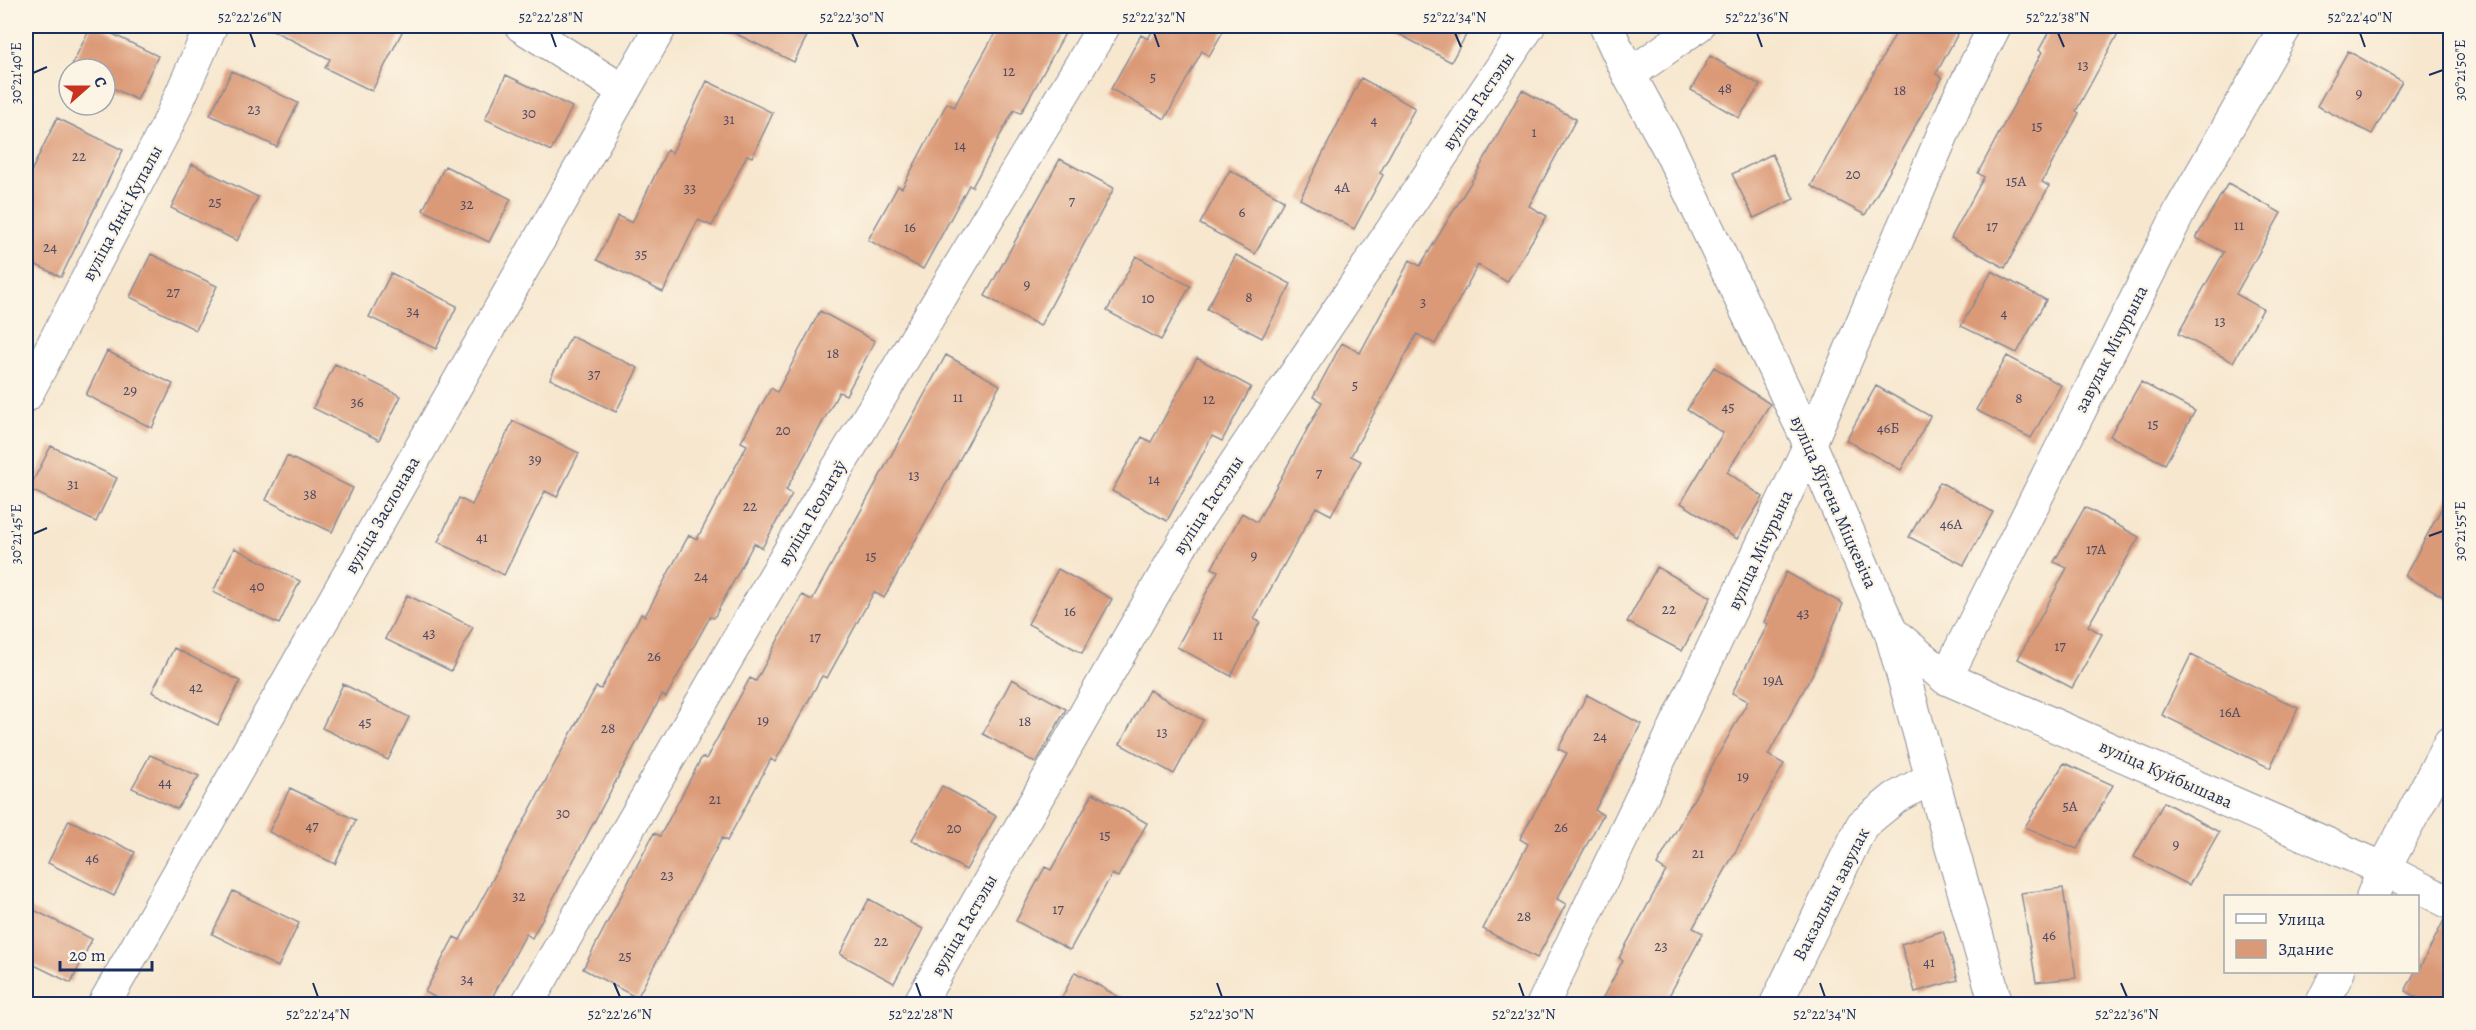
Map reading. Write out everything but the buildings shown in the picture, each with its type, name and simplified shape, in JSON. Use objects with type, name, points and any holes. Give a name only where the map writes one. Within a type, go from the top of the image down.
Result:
[{"type":"street","name":"вуліца Янкі Купалы","points":[[26,396],[168,124],[211,26]]},
{"type":"street","points":[[521,26],[624,91]]},
{"type":"street","name":"вуліца Заслонава","points":[[104,1005],[661,26]]},
{"type":"street","name":"вуліца Геолагаў","points":[[527,1005],[828,484],[1104,26]]},
{"type":"street","name":"вуліца Гастэлы","points":[[919,1005],[1191,529],[1529,26]]},
{"type":"street","name":"вуліца Яўгена Міцкевіча","points":[[1606,26],[1629,75],[1670,150],[1810,444],[1891,632],[1996,1005]]},
{"type":"street","points":[[1629,75],[1698,26]]},
{"type":"street","name":"вуліца Мічурына","points":[[1543,1005],[1810,444],[1957,101],[1995,26]]},
{"type":"street","name":"завулак Мічурына","points":[[1946,678],[2181,209],[2286,26]]},
{"type":"street","name":"вуліца Куйбышава","points":[[1891,632],[1946,678],[2378,883],[2451,903]]},
{"type":"street","points":[[2378,883],[2451,743]]},
{"type":"street","name":"Вакзальны завулак","points":[[1776,1005],[1862,825],[1895,798],[1931,778]]},
{"type":"street","points":[[2322,1005],[2338,973]]}]
